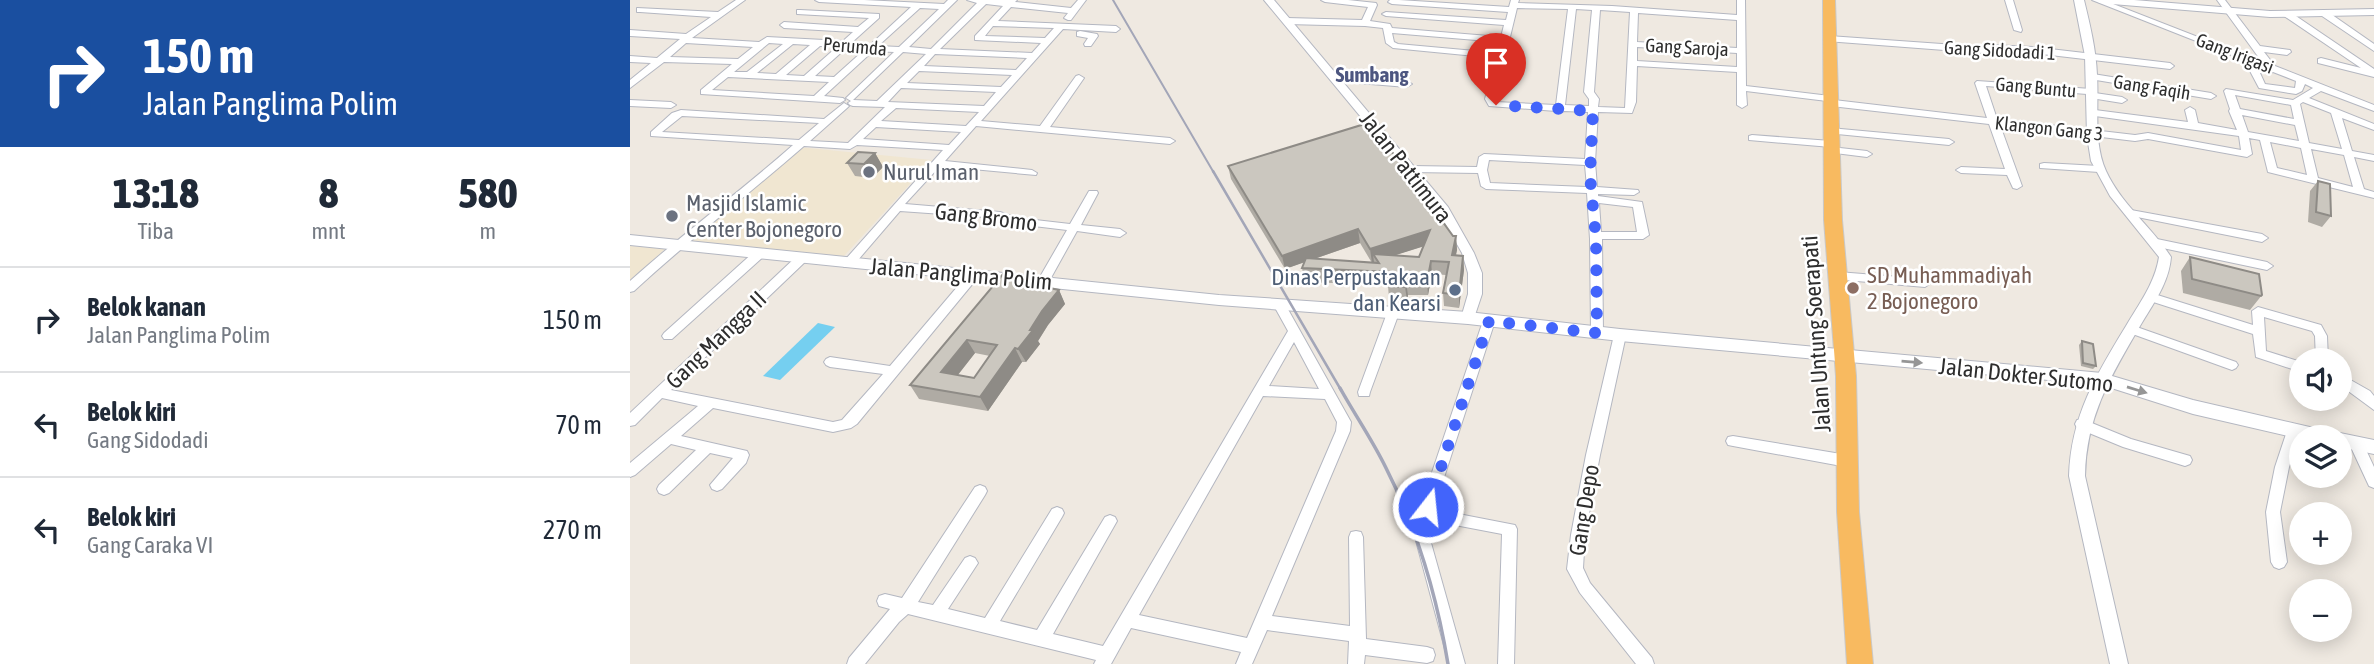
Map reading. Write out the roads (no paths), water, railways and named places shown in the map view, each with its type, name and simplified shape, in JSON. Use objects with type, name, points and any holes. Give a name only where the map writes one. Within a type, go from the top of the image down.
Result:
[{"type":"highway","name":"Jalan Untung Soerapati","points":[[1829,0],[1831,142],[1860,664]]},
{"type":"main road","name":"Jalan Panglima Polim","points":[[630,240],[674,247],[973,276],[1468,318]]},
{"type":"main road","points":[[1468,318],[1844,356]]},
{"type":"main road","name":"Jalan Dokter Sutomo","points":[[1844,356],[2102,379],[2193,407],[2289,430]]},
{"type":"main road","points":[[2352,443],[2374,447]]},
{"type":"street","points":[[632,82],[741,0]]},
{"type":"street","points":[[950,3],[918,5],[816,0],[704,92],[845,103],[986,109]]},
{"type":"street","points":[[971,0],[1011,2],[1073,11]]},
{"type":"street","name":"Gang Bromo","points":[[848,264],[1082,0]]},
{"type":"street","name":"Jalan Pattimura","points":[[1269,0],[1442,207],[1468,253],[1477,282],[1468,318]]},
{"type":"street","points":[[1325,0],[1374,2],[1365,23]]},
{"type":"street","points":[[1741,0],[1742,105]]},
{"type":"street","points":[[2009,0],[2018,30]]},
{"type":"street","points":[[2079,0],[2093,77],[2093,132],[2099,169],[2165,257],[2165,269],[2151,297],[2102,379],[2082,424],[2076,453],[2077,476],[2119,664]]},
{"type":"street","points":[[2098,0],[2230,12],[2374,12]]},
{"type":"street","name":"Gang Irigasi","points":[[2098,0],[2374,108]]},
{"type":"street","points":[[2221,0],[2274,68]]},
{"type":"street","points":[[1501,56],[1396,47],[1390,43],[1385,27],[1386,14],[1392,1],[1596,8],[1612,4],[1634,10],[1740,18]]},
{"type":"street","name":"Perumda","points":[[880,104],[983,2]]},
{"type":"street","points":[[965,53],[1011,2]]},
{"type":"street","points":[[807,78],[891,3]]},
{"type":"street","name":"Perumda","points":[[799,142],[820,120],[845,103],[950,3]]},
{"type":"street","points":[[816,99],[918,5]]},
{"type":"street","points":[[1514,5],[1492,104],[1560,110],[1625,112],[1630,109],[1634,10]]},
{"type":"street","points":[[1560,110],[1572,6]]},
{"type":"street","points":[[1596,8],[1589,92],[1594,99],[1590,162],[1596,236],[1597,333]]},
{"type":"street","points":[[640,10],[718,15]]},
{"type":"street","points":[[800,12],[876,16]]},
{"type":"street","points":[[1386,14],[1510,23]]},
{"type":"street","points":[[2287,14],[2374,74]]},
{"type":"street","points":[[2325,14],[2374,48]]},
{"type":"street","points":[[1287,21],[1365,23],[1506,40]]},
{"type":"street","points":[[991,23],[1092,35],[1088,44]]},
{"type":"street","points":[[784,25],[860,30]]},
{"type":"street","points":[[1058,29],[1116,29]]},
{"type":"street","points":[[630,33],[818,43]]},
{"type":"street","points":[[978,38],[1047,41]]},
{"type":"street","name":"Gang Sidodadi 1","points":[[1829,39],[1984,50],[2008,49],[2170,66]]},
{"type":"street","points":[[749,75],[792,41]]},
{"type":"street","name":"Perumda","points":[[778,77],[818,43],[1034,57]]},
{"type":"street","name":"Gang Saroja","points":[[1633,44],[1741,51]]},
{"type":"street","points":[[2257,48],[2287,52]]},
{"type":"street","points":[[630,59],[739,62]]},
{"type":"street","points":[[2321,61],[2374,74]]},
{"type":"street","points":[[1632,63],[1741,70]]},
{"type":"street","points":[[917,68],[1019,73]]},
{"type":"street","points":[[2274,68],[2254,71],[2262,86],[2296,91],[2301,79]]},
{"type":"street","points":[[724,74],[837,80]]},
{"type":"street","name":"Gang Faqih","points":[[2093,77],[2211,96]]},
{"type":"street","points":[[1044,128],[1079,78]]},
{"type":"street","points":[[1337,79],[1406,84]]},
{"type":"street","points":[[1980,83],[2017,186]]},
{"type":"street","name":"Gang Buntu","points":[[1980,83],[2091,94],[2122,100]]},
{"type":"street","points":[[900,85],[1003,90]]},
{"type":"street","points":[[2299,101],[2321,87]]},
{"type":"street","points":[[1741,88],[1830,101]]},
{"type":"street","points":[[2244,135],[2229,91],[2299,101],[2335,111],[2374,127]]},
{"type":"street","name":"Klangon Gang 3","points":[[1830,101],[2135,138],[2148,136],[2247,154],[2244,135]]},
{"type":"street","points":[[2299,101],[2298,123],[2313,179]]},
{"type":"street","points":[[630,103],[671,105]]},
{"type":"street","points":[[630,288],[674,247],[845,103]]},
{"type":"street","points":[[820,120],[681,113],[654,133],[661,136],[850,146],[893,105]]},
{"type":"street","points":[[2190,110],[2194,125]]},
{"type":"street","points":[[2234,111],[2298,123]]},
{"type":"street","points":[[2335,111],[2360,192]]},
{"type":"street","points":[[2095,113],[2194,125],[2374,158]]},
{"type":"street","points":[[875,124],[1044,128],[1170,141]]},
{"type":"street","points":[[1752,138],[1831,142],[1949,142]]},
{"type":"street","points":[[2264,138],[2268,172],[2313,179],[2374,195]]},
{"type":"street","points":[[856,142],[952,148]]},
{"type":"street","points":[[1831,142],[1867,154]]},
{"type":"street","points":[[1590,162],[1485,156],[1482,170],[1486,186],[1592,195],[1638,204],[1643,235],[1596,236]]},
{"type":"street","points":[[938,163],[1032,173]]},
{"type":"street","points":[[2044,166],[2099,169]]},
{"type":"street","points":[[1411,169],[1482,170]]},
{"type":"street","points":[[1961,170],[2011,172]]},
{"type":"street","points":[[1592,195],[1634,192]]},
{"type":"street","points":[[1043,282],[1076,229],[1093,193]]},
{"type":"street","name":"Gang Bromo","points":[[897,207],[1000,215],[1017,221],[1121,233]]},
{"type":"street","points":[[2131,213],[2262,238]]},
{"type":"street","points":[[2157,243],[2267,266]]},
{"type":"street","points":[[668,335],[759,254]]},
{"type":"street","name":"Gang Mangga II","points":[[630,421],[801,259]]},
{"type":"street","points":[[660,393],[833,427],[841,426],[852,420],[973,276]]},
{"type":"street","points":[[1838,276],[1925,283]]},
{"type":"street","points":[[2151,297],[2258,331]]},
{"type":"street","points":[[1244,664],[1343,431],[1344,422],[1294,331],[1286,304]]},
{"type":"street","points":[[2289,364],[2260,354],[2259,311],[2309,324],[2320,331],[2321,348]]},
{"type":"street","points":[[1364,392],[1393,313]]},
{"type":"street","points":[[1433,515],[1428,503],[1489,321]]},
{"type":"street","points":[[2132,329],[2232,365]]},
{"type":"street","points":[[885,601],[1042,637],[1105,660],[1294,331]]},
{"type":"street","name":"Gang Depo","points":[[1620,335],[1593,455],[1578,535],[1575,569],[1585,588],[1646,664]]},
{"type":"street","points":[[830,362],[894,371]]},
{"type":"street","points":[[2352,387],[2374,405]]},
{"type":"street","points":[[1259,391],[1329,394]]},
{"type":"street","points":[[630,471],[710,403]]},
{"type":"street","points":[[2082,424],[2128,443],[2186,460]]},
{"type":"street","points":[[667,438],[742,456],[717,485]]},
{"type":"street","points":[[1733,440],[1847,461]]},
{"type":"street","points":[[2279,562],[2273,512],[2289,446]]},
{"type":"street","points":[[664,489],[709,447]]},
{"type":"street","points":[[2352,448],[2374,482]]},
{"type":"street","points":[[855,664],[893,617],[906,606],[980,491]]},
{"type":"street","points":[[989,625],[1057,513]]},
{"type":"street","points":[[1457,664],[1418,522],[1433,515],[1510,529],[1506,664]]},
{"type":"street","points":[[1042,637],[1110,522]]},
{"type":"street","points":[[1356,537],[1356,664]]},
{"type":"street","points":[[936,614],[970,563]]},
{"type":"street","points":[[1128,620],[1252,647]]},
{"type":"street","points":[[1264,622],[1427,655]]},
{"type":"water","points":[[818,323],[835,327],[780,380],[763,376]]},
{"type":"railway","points":[[1113,0],[1214,173]]},
{"type":"railway","points":[[1213,171],[1341,390]]},
{"type":"railway","points":[[1340,388],[1381,458],[1407,515],[1432,589],[1448,664]]},
{"type":"place","name":"Nurul Iman","points":[[869,172]]},
{"type":"place","name":"Masjid Islamic Center Bojonegoro","points":[[672,216]]},
{"type":"place","name":"SD Muhammadiyah 2 Bojonegoro","points":[[1853,288]]},
{"type":"place","name":"Dinas Perpustakaan dan Kearsi","points":[[1455,290]]},
{"type":"district","name":"Sumbang","points":[[1372,75]]}]
